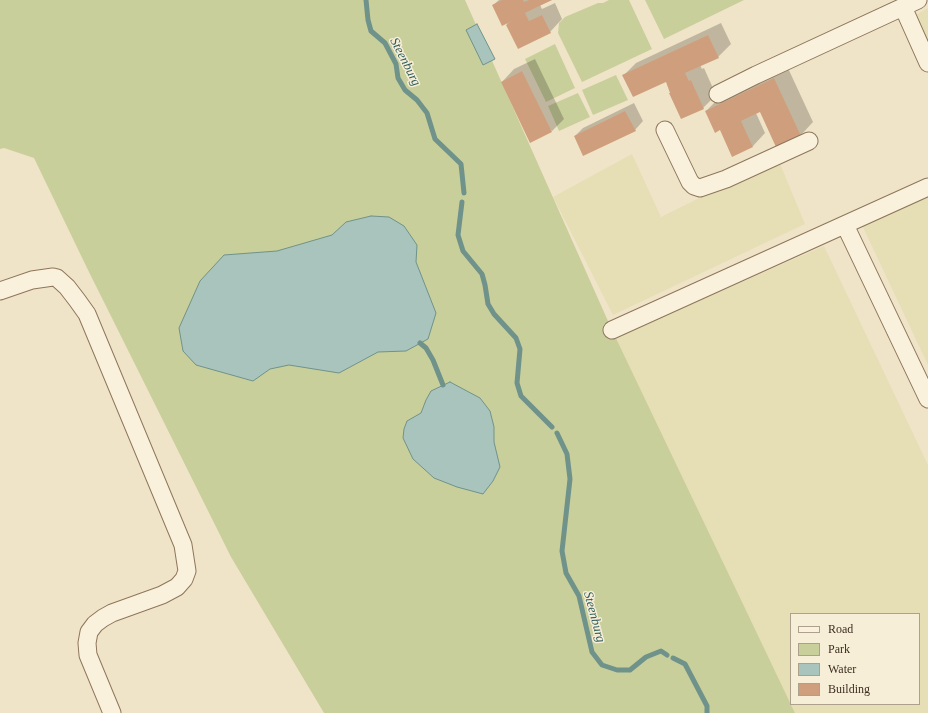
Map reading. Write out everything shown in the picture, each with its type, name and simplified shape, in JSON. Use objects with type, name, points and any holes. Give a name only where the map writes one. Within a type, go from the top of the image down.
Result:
[{"type":"street","points":[[718,94],[756,74],[918,0]]},
{"type":"street","points":[[903,7],[928,63]]},
{"type":"street","points":[[665,130],[690,182],[694,186],[700,188],[809,141]]},
{"type":"street","points":[[612,330],[928,187]]},
{"type":"street","points":[[845,225],[928,398]]},
{"type":"street","points":[[0,291],[32,280],[53,277],[57,278],[67,287],[87,314],[184,545],[187,571],[184,579],[177,587],[162,595],[112,613],[103,618],[89,632],[87,643],[88,655],[112,713]]},
{"type":"shaded area","points":[[928,8],[928,68],[907,20]]},
{"type":"shaded area","points":[[632,154],[661,217],[778,159],[805,224],[613,315],[553,197]]},
{"type":"shaded area","points":[[928,194],[928,365],[861,223]]},
{"type":"shaded area","points":[[824,246],[928,465],[928,713],[795,713],[791,705],[920,705],[920,613],[790,613],[790,703],[611,339]]},
{"type":"green space","points":[[0,0],[465,0],[612,330],[795,713],[324,713],[231,557],[34,158],[4,148],[0,149]]},
{"type":"green space","points":[[609,0],[629,0],[652,49],[582,82],[558,33],[559,23],[565,17]]},
{"type":"green space","points":[[645,0],[744,0],[664,39]]},
{"type":"green space","points":[[555,44],[575,88],[546,102],[525,59]]},
{"type":"green space","points":[[616,75],[628,100],[593,115],[582,90]]},
{"type":"green space","points":[[578,93],[590,117],[559,131],[548,106]]},
{"type":"water","points":[[477,24],[495,59],[483,65],[466,30]]},
{"type":"water","points":[[371,216],[389,217],[404,226],[417,245],[416,262],[436,313],[428,339],[406,351],[378,352],[339,373],[289,365],[270,369],[253,381],[196,365],[183,351],[179,328],[200,281],[224,255],[277,251],[332,235],[346,222]]},
{"type":"water","points":[[450,382],[480,398],[490,411],[494,427],[494,442],[500,467],[493,481],[483,494],[457,487],[434,478],[413,459],[403,438],[407,421],[421,413],[431,391]]},
{"type":"building","points":[[502,0],[523,0],[524,2],[529,0],[552,0],[525,13],[529,21],[542,15],[551,33],[518,49],[506,25],[512,21],[502,26],[492,5]]},
{"type":"building","points":[[708,35],[719,58],[685,73],[689,81],[691,80],[704,109],[681,119],[669,93],[666,82],[633,97],[622,75]]},
{"type":"building","points":[[522,71],[552,132],[530,143],[501,82]]},
{"type":"building","points":[[774,78],[801,136],[776,147],[760,112],[741,121],[753,147],[732,157],[720,130],[715,133],[705,111]]},
{"type":"building","points":[[625,111],[636,131],[583,156],[574,136]]},
{"type":"waterway","name":"Steenburg","points":[[366,0],[368,20],[371,31],[385,43],[396,64],[398,78],[405,90],[417,100],[427,113],[435,139],[461,164],[464,193]]},
{"type":"waterway","name":"Steenburg","points":[[462,202],[458,235],[463,251],[482,274],[488,304],[494,314],[516,338],[520,349],[517,383],[521,396],[552,427]]},
{"type":"waterway","points":[[420,343],[426,348],[433,360],[443,385]]},
{"type":"waterway","name":"Steenburg","points":[[557,433],[567,454],[570,479],[562,551],[566,573],[579,596],[592,652],[602,665],[617,670],[630,670],[646,657],[661,651],[667,655]]},
{"type":"waterway","name":"Steenburg","points":[[673,658],[685,664],[707,706],[707,713]]}]
